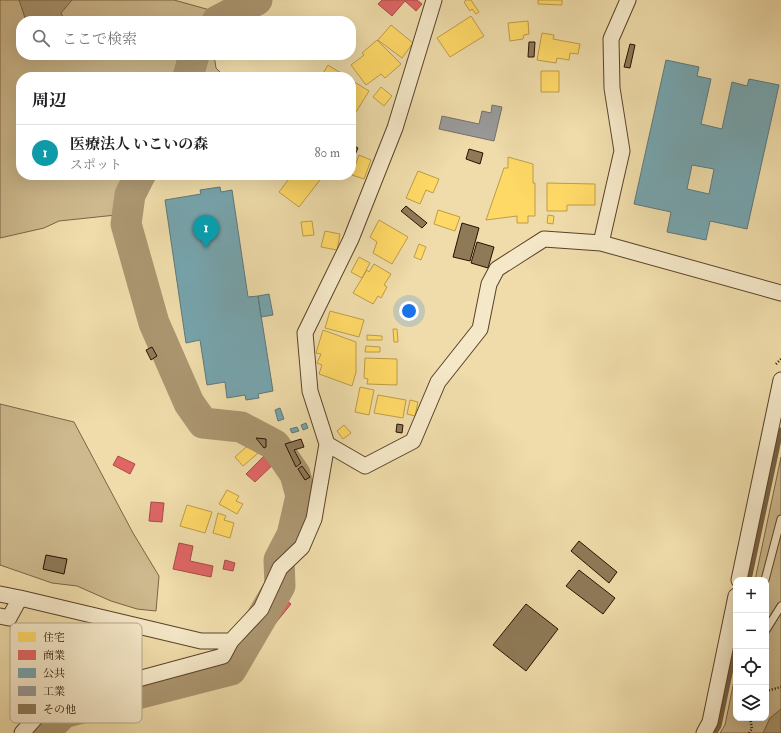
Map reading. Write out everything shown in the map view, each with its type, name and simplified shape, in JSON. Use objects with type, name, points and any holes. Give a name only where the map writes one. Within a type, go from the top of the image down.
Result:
[{"type":"street","points":[[601,243],[622,151],[612,88],[611,39],[628,0]]},
{"type":"street","points":[[142,678],[223,656],[231,641],[261,609],[280,568],[302,547],[314,519],[327,444],[310,391],[305,332],[351,239],[395,128],[436,1]]},
{"type":"street","points":[[327,444],[365,466],[413,441],[438,382],[480,329],[489,284],[497,269],[544,239],[601,243],[781,293]]},
{"type":"street","points":[[740,577],[781,380]]},
{"type":"street","points":[[0,594],[125,623]]},
{"type":"street","points":[[0,616],[9,618],[20,598]]},
{"type":"street","points":[[704,733],[710,722],[733,611]]},
{"type":"street","points":[[142,627],[201,641],[231,641]]},
{"type":"street","points":[[22,733],[31,723]]},
{"type":"lane","points":[[766,577],[781,519]]},
{"type":"lane","points":[[769,625],[781,606]]},
{"type":"path","points":[[769,690],[781,687]]},
{"type":"path","points":[[749,733],[752,729],[751,721]]},
{"type":"shaded area","points":[[0,0],[174,0],[210,10],[211,16],[16,16],[16,60],[215,60],[216,68],[220,72],[16,72],[16,180],[154,180],[142,204],[135,213],[59,221],[44,228],[0,238]]},
{"type":"shaded area","points":[[19,0],[72,0],[61,13],[62,16],[24,16]]},
{"type":"shaded area","points":[[0,404],[74,422],[133,533],[159,576],[156,611],[137,609],[111,601],[77,586],[52,583],[0,565]]},
{"type":"shaded area","points":[[781,457],[781,733],[720,733],[725,725],[733,686],[733,721],[769,721],[769,577],[756,577]]},
{"type":"shaded area","points":[[781,709],[781,733],[763,733],[770,718]]},
{"type":"building: 住宅","points":[[466,0],[471,0],[479,12],[476,14],[472,9],[470,11],[464,2]]},
{"type":"building: 住宅","points":[[538,0],[562,0],[562,5],[538,4]]},
{"type":"building: 住宅","points":[[471,16],[484,36],[450,57],[437,38]]},
{"type":"building: 住宅","points":[[528,21],[529,34],[524,35],[523,39],[510,41],[508,23]]},
{"type":"building: 住宅","points":[[391,25],[413,43],[402,58],[378,40]]},
{"type":"building: 住宅","points":[[542,33],[554,35],[553,39],[580,44],[578,54],[570,53],[569,60],[557,58],[556,63],[537,60]]},
{"type":"building: 住宅","points":[[377,40],[401,64],[385,78],[381,74],[366,85],[351,65],[364,55],[362,53]]},
{"type":"building: 住宅","points":[[328,65],[339,72],[324,72]]},
{"type":"building: 住宅","points":[[541,71],[559,71],[559,92],[541,92]]},
{"type":"building: 住宅","points":[[356,83],[369,91],[356,112]]},
{"type":"building: 住宅","points":[[381,87],[392,96],[384,106],[373,97]]},
{"type":"building: 住宅","points":[[359,155],[371,160],[364,179],[356,176],[356,164]]},
{"type":"building: 住宅","points":[[508,157],[533,164],[533,183],[535,183],[535,216],[528,216],[528,223],[517,223],[517,216],[486,220],[504,168],[508,168]]},
{"type":"building: 住宅","points":[[418,171],[439,179],[433,193],[426,190],[420,204],[406,198]]},
{"type":"building: 住宅","points":[[288,180],[320,180],[299,207],[279,192]]},
{"type":"building: 住宅","points":[[547,183],[595,184],[595,205],[567,205],[567,211],[547,211]]},
{"type":"building: 住宅","points":[[438,210],[460,217],[455,231],[434,224]]},
{"type":"building: 住宅","points":[[548,215],[554,216],[553,224],[547,223]]},
{"type":"building: 住宅","points":[[379,220],[408,237],[392,264],[373,253],[377,242],[370,237]]},
{"type":"building: 住宅","points":[[312,221],[314,235],[303,236],[301,222]]},
{"type":"building: 住宅","points":[[325,231],[340,234],[337,250],[321,247]]},
{"type":"building: 住宅","points":[[419,244],[426,247],[421,260],[414,257]]},
{"type":"building: 住宅","points":[[359,257],[370,263],[362,278],[351,272]]},
{"type":"building: 住宅","points":[[374,264],[391,274],[384,285],[387,287],[381,298],[378,296],[373,304],[353,293],[367,270],[369,272]]},
{"type":"building: 住宅","points":[[330,311],[364,320],[359,337],[325,328]]},
{"type":"building: 住宅","points":[[393,329],[397,329],[398,342],[394,342]]},
{"type":"building: 住宅","points":[[323,330],[356,342],[356,372],[352,386],[319,374],[322,365],[317,363],[321,354],[316,353]]},
{"type":"building: 住宅","points":[[367,335],[382,336],[382,340],[367,340]]},
{"type":"building: 住宅","points":[[366,346],[380,347],[380,352],[365,352]]},
{"type":"building: 住宅","points":[[365,358],[397,359],[397,385],[367,384],[368,379],[364,378]]},
{"type":"building: 住宅","points":[[360,387],[374,390],[369,415],[355,412]]},
{"type":"building: 住宅","points":[[378,395],[406,400],[403,418],[374,413]]},
{"type":"building: 住宅","points":[[410,400],[418,402],[415,416],[407,414]]},
{"type":"building: 住宅","points":[[344,425],[351,433],[343,439],[337,431]]},
{"type":"building: 住宅","points":[[255,439],[264,448],[243,466],[235,457]]},
{"type":"building: 住宅","points":[[227,490],[239,496],[236,501],[243,504],[237,514],[219,504]]},
{"type":"building: 住宅","points":[[187,505],[212,512],[205,533],[180,526]]},
{"type":"building: 住宅","points":[[218,513],[226,516],[224,520],[234,523],[230,538],[213,533]]},
{"type":"building: 商業","points":[[382,0],[417,0],[422,4],[416,11],[405,1],[392,16],[378,4]]},
{"type":"building: 商業","points":[[271,449],[280,458],[255,482],[246,474]]},
{"type":"building: 商業","points":[[118,456],[135,464],[130,474],[113,465]]},
{"type":"building: 商業","points":[[151,502],[164,503],[162,522],[149,521]]},
{"type":"building: 商業","points":[[179,543],[193,546],[190,561],[213,566],[211,577],[173,569]]},
{"type":"building: 商業","points":[[225,560],[235,563],[233,571],[223,569]]},
{"type":"building: 商業","points":[[280,595],[291,604],[269,631],[261,630]]},
{"type":"building: 公共","points":[[666,60],[699,67],[697,76],[711,79],[701,124],[722,129],[732,82],[747,86],[749,79],[779,85],[747,229],[710,221],[706,240],[667,232],[671,212],[634,204]],"holes":[[[692,165],[714,169],[709,194],[687,189]]]},
{"type":"building: 公共","points":[[220,187],[221,192],[232,190],[248,297],[258,296],[273,391],[258,394],[259,398],[246,400],[245,395],[227,398],[225,382],[207,385],[200,340],[186,343],[165,200],[201,194],[200,190]]},
{"type":"building: 公共","points":[[269,294],[273,315],[261,317],[258,296]]},
{"type":"building: 公共","points":[[280,408],[284,419],[278,421],[275,410]]},
{"type":"building: 公共","points":[[306,423],[308,428],[303,430],[301,425]]},
{"type":"building: 公共","points":[[297,427],[299,431],[292,433],[290,429]]},
{"type":"building: 工業","points":[[492,105],[502,107],[494,141],[439,129],[442,116],[479,124],[482,111],[491,113]]},
{"type":"building: その他","points":[[529,42],[535,42],[534,57],[528,57]]},
{"type":"building: その他","points":[[630,44],[635,45],[630,68],[624,67]]},
{"type":"building: その他","points":[[469,149],[483,153],[480,164],[466,159]]},
{"type":"building: その他","points":[[406,206],[427,223],[422,228],[401,211]]},
{"type":"building: その他","points":[[462,223],[479,228],[470,261],[453,257]]},
{"type":"building: その他","points":[[477,242],[494,247],[488,268],[471,263]]},
{"type":"building: その他","points":[[152,347],[157,356],[151,360],[146,350]]},
{"type":"building: その他","points":[[397,424],[403,425],[402,433],[396,432]]},
{"type":"building: その他","points":[[256,438],[266,439],[266,447],[264,448]]},
{"type":"building: その他","points":[[301,439],[304,447],[294,450],[301,463],[296,467],[285,444]]},
{"type":"building: その他","points":[[302,466],[310,477],[305,480],[298,469]]},
{"type":"building: その他","points":[[579,541],[617,572],[609,583],[571,551]]},
{"type":"building: その他","points":[[46,555],[67,559],[64,574],[43,569]]},
{"type":"building: その他","points":[[579,570],[615,598],[603,614],[566,586]]},
{"type":"building: その他","points":[[526,604],[558,629],[526,671],[493,645]]},
{"type":"waterway","points":[[227,16],[257,0]]},
{"type":"waterway","points":[[189,72],[193,60]]},
{"type":"waterway","points":[[138,180],[130,195],[126,224],[154,323],[189,403],[203,423],[241,427],[275,445],[295,474],[301,496],[292,535],[279,560],[280,586],[231,670],[142,693]]},
{"type":"waterway","points":[[750,577],[781,430]]},
{"type":"waterway","points":[[715,733],[719,726],[735,649]]},
{"type":"waterway","points":[[44,733],[54,723]]},
{"type":"place","name":"医療法人 いこいの森","points":[[206,248]]}]
